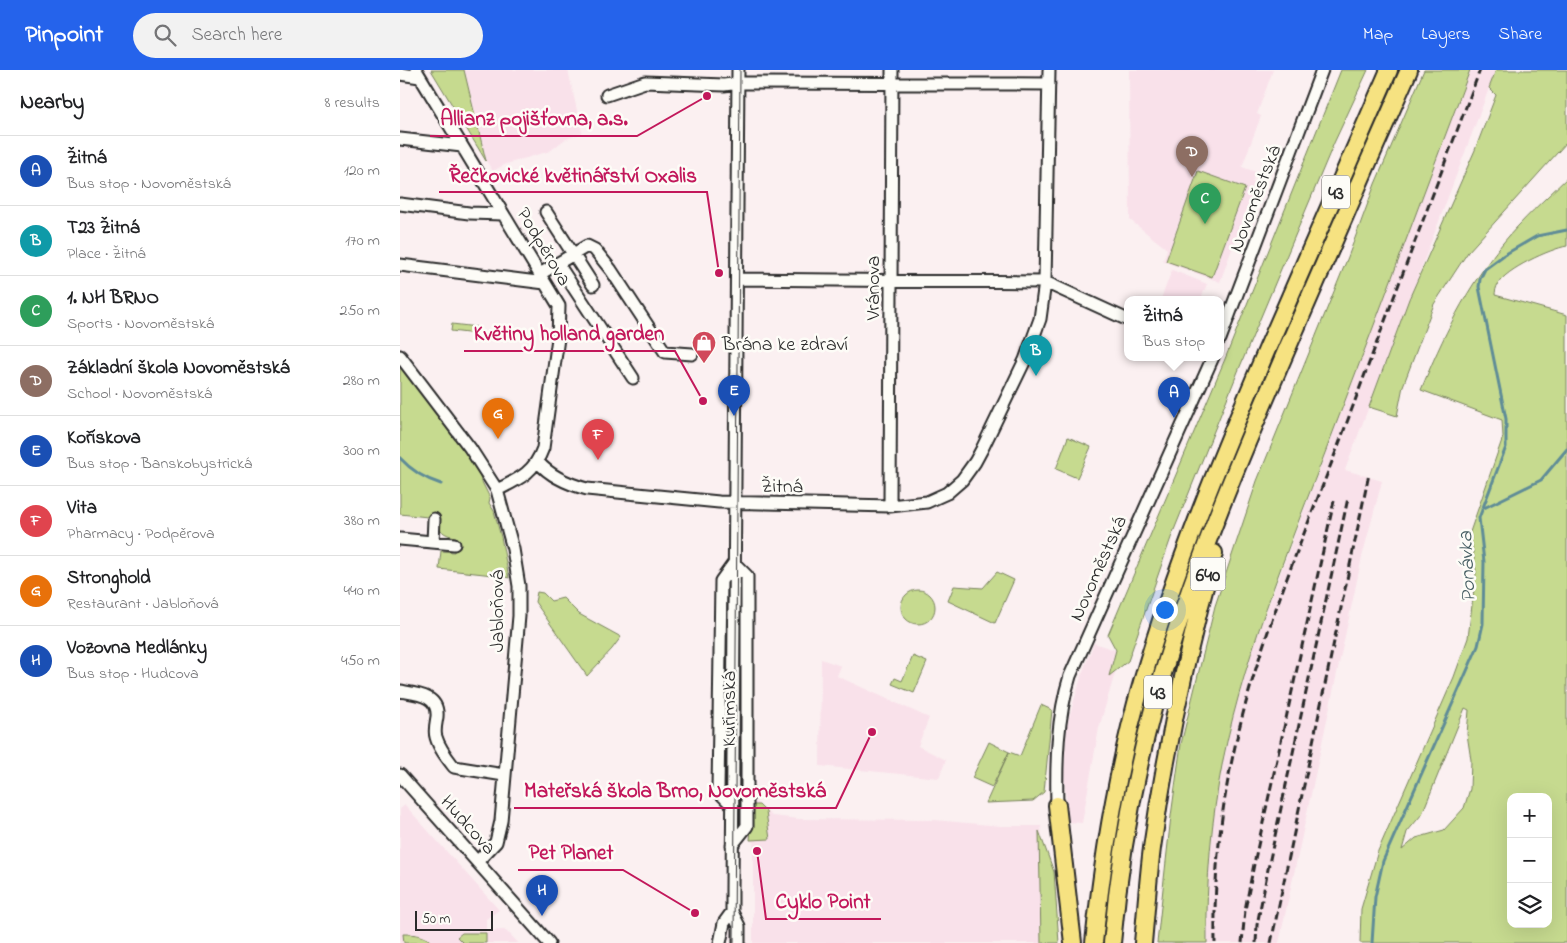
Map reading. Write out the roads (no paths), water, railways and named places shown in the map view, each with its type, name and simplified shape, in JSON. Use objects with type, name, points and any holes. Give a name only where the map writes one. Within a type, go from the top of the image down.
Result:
[{"type":"highway","name":"43","points":[[1094,943],[1111,814],[1131,723],[1149,658],[1176,575],[1241,410],[1389,70]]},
{"type":"highway","name":"43","points":[[1112,943],[1123,847],[1136,781],[1154,704],[1195,577],[1243,452],[1409,70]]},
{"type":"highway","name":"640","points":[[1143,943],[1153,839],[1166,757],[1186,659],[1243,452]]},
{"type":"highway","points":[[1057,805],[1073,943]]},
{"type":"highway","points":[[1085,943],[1100,886]]},
{"type":"street","name":"Kuřimská","points":[[732,845],[738,70]]},
{"type":"street","name":"Vránova","points":[[890,506],[892,70]]},
{"type":"street","name":"Žitná","points":[[735,503],[890,506],[927,502],[947,494],[966,475],[982,448],[1033,340],[1040,319],[1045,282],[1049,70]]},
{"type":"street","name":"Novoměstská","points":[[1224,328],[1322,70]]},
{"type":"street","points":[[400,74],[418,73]]},
{"type":"street","name":"Podpěrova","points":[[418,73],[559,306],[558,338],[543,448],[538,462]]},
{"type":"street","points":[[606,95],[645,82],[724,85],[1049,84]]},
{"type":"street","points":[[400,139],[462,146]]},
{"type":"street","points":[[400,204],[468,213],[503,214]]},
{"type":"street","points":[[546,212],[593,285]]},
{"type":"street","points":[[400,265],[542,278],[558,264],[587,246],[595,250],[611,270],[666,352],[692,354]]},
{"type":"street","name":"Podpěrova","points":[[558,264],[633,378]]},
{"type":"street","points":[[737,279],[1045,282],[1124,318]]},
{"type":"street","name":"Jabloňová","points":[[400,356],[470,448],[497,490],[516,565],[519,616],[501,821],[496,842],[477,862]]},
{"type":"street","name":"Novoměstská","points":[[1057,805],[1057,746],[1064,698],[1070,676],[1210,361]]},
{"type":"street","points":[[497,490],[521,478],[538,462],[545,470],[568,484],[594,490],[735,503]]},
{"type":"street","points":[[433,542],[434,519]]},
{"type":"street","points":[[400,539],[454,544]]},
{"type":"street","name":"Kuřimská","points":[[732,845],[747,826],[747,576],[734,563]]},
{"type":"street","points":[[400,691],[421,695],[433,702],[438,710],[435,735],[454,767],[504,775]]},
{"type":"street","name":"Hudcova","points":[[400,775],[549,943]]},
{"type":"street","points":[[732,845],[732,912],[739,926],[739,943]]},
{"type":"street","points":[[720,943],[724,923],[732,912]]},
{"type":"waterway","name":"Ponávka","points":[[1372,943],[1375,897],[1383,861],[1478,646],[1483,624],[1484,562],[1479,518],[1506,447],[1506,419],[1479,287],[1480,279],[1485,269],[1504,255],[1537,236],[1567,230]]},
{"type":"waterway","points":[[1482,509],[1541,480],[1567,449]]},
{"type":"waterway","points":[[400,458],[419,474],[441,484]]},
{"type":"tram line","points":[[734,943],[740,70]]},
{"type":"railway","points":[[1215,943],[1215,897],[1224,805],[1232,760],[1253,678],[1294,559],[1480,70]]},
{"type":"railway","points":[[1271,943],[1369,474]]},
{"type":"railway","points":[[1256,943],[1257,925],[1270,859],[1348,498]]},
{"type":"railway","points":[[1242,943],[1245,910],[1255,859],[1334,501]]},
{"type":"place","name":"Allianz pojišťovna, a.s.","points":[[707,96]]},
{"type":"place","name":"Základní škola Novoměstská","points":[[1192,177]]},
{"type":"place","name":"1. NH BRNO","points":[[1205,224]]},
{"type":"place","name":"Řečkovické květinářství Oxalis","points":[[719,273]]},
{"type":"place","name":"Brána ke zdraví","points":[[704,364]]},
{"type":"place","name":"T23 Žitná","points":[[1036,376]]},
{"type":"place","name":"Květiny holland garden","points":[[703,401]]},
{"type":"place","name":"Kořískova","points":[[734,416]]},
{"type":"place","name":"Žitná","points":[[1174,418]]},
{"type":"place","name":"Stronghold","points":[[498,439]]},
{"type":"place","name":"Vita","points":[[598,460]]},
{"type":"place","name":"Mateřská škola Brno, Novoměstská","points":[[872,732]]},
{"type":"place","name":"Cyklo Point","points":[[757,851]]},
{"type":"place","name":"Pet Planet","points":[[695,913]]},
{"type":"place","name":"Vozovna Medlánky","points":[[542,916]]}]
